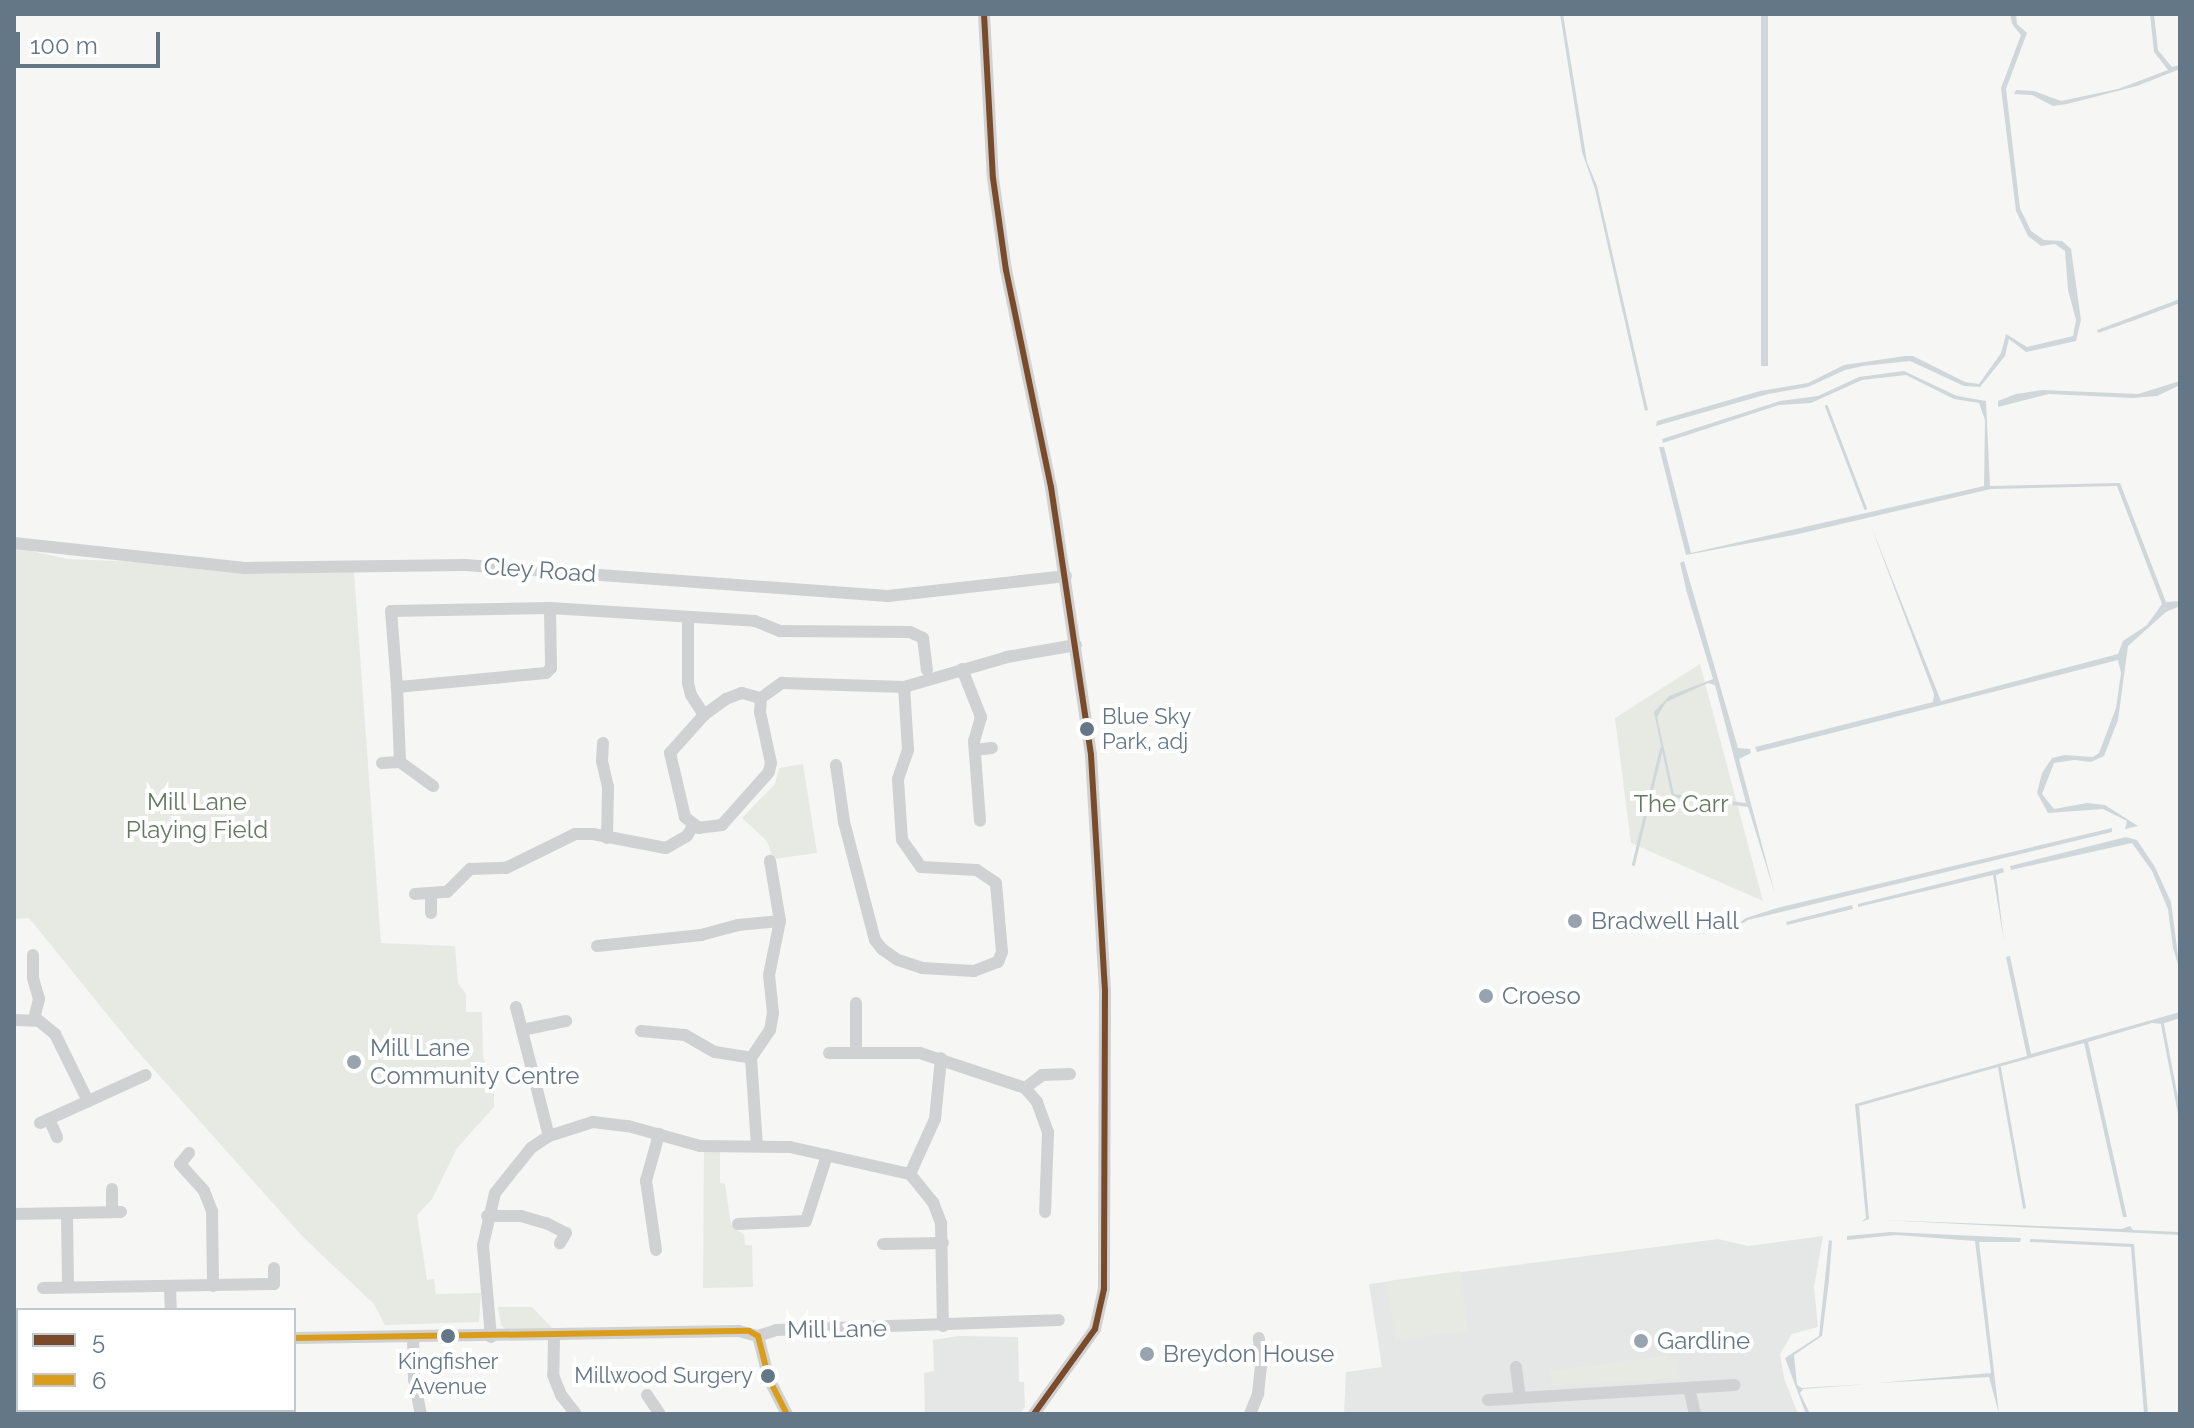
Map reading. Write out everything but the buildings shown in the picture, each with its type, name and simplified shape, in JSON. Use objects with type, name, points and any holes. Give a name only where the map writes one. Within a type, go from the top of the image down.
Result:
[{"type":"street","points":[[984,14],[993,178],[1004,255],[1066,576],[1091,755],[1105,991],[1104,1289],[1095,1329],[1034,1414]]},
{"type":"street","name":"Cley Road","points":[[14,543],[245,568],[465,565],[888,596],[1066,576]]},
{"type":"street","points":[[397,687],[546,673],[551,668],[550,608]]},
{"type":"street","points":[[400,762],[391,611],[550,608],[755,621],[780,631],[919,634],[926,650],[927,670]]},
{"type":"street","points":[[688,619],[688,683],[691,695],[704,715]]},
{"type":"street","points":[[761,698],[782,683],[904,687],[927,683],[962,669],[1076,645]]},
{"type":"street","points":[[962,669],[981,717],[975,750],[980,821]]},
{"type":"street","points":[[836,765],[844,822],[875,940],[882,949],[898,960],[922,968],[974,971],[998,962],[1002,952],[996,883],[977,870],[921,867],[902,840],[898,779],[908,750],[904,687]]},
{"type":"street","points":[[749,693],[761,698],[769,772],[722,825],[706,829],[693,826],[685,817],[670,753],[704,715],[735,695],[749,693]]},
{"type":"street","points":[[603,743],[602,761],[608,786],[607,838]]},
{"type":"street","points":[[975,750],[992,748]]},
{"type":"street","points":[[382,763],[400,762],[433,786]]},
{"type":"street","points":[[415,894],[447,892],[470,869],[506,868],[575,834],[666,848],[687,836],[693,826]]},
{"type":"street","points":[[757,1146],[751,1058],[770,1030],[773,1013],[769,975],[780,921],[770,861]]},
{"type":"street","points":[[431,895],[431,913]]},
{"type":"street","points":[[597,946],[701,935],[738,925],[780,921]]},
{"type":"street","points":[[33,955],[33,978],[39,999],[34,1019]]},
{"type":"street","points":[[856,1003],[856,1052]]},
{"type":"street","points":[[516,1007],[549,1136]]},
{"type":"street","points":[[14,1020],[34,1019],[48,1027],[64,1047],[88,1101]]},
{"type":"street","points":[[522,1030],[566,1021]]},
{"type":"street","points":[[641,1031],[668,1031],[685,1035],[715,1052],[751,1058]]},
{"type":"street","points":[[829,1053],[900,1051],[941,1058],[1025,1088],[1041,1110],[1048,1132],[1045,1212]]},
{"type":"street","points":[[910,1174],[935,1119],[941,1058]]},
{"type":"street","points":[[1025,1088],[1042,1075],[1070,1074]]},
{"type":"street","points":[[57,1137],[44,1121],[146,1075]]},
{"type":"street","points":[[491,1337],[484,1270],[487,1216],[495,1193],[508,1173],[549,1136],[593,1122],[659,1134],[700,1146],[790,1147],[910,1174],[933,1202],[941,1223],[943,1326]]},
{"type":"street","points":[[656,1250],[646,1181],[659,1134]]},
{"type":"street","points":[[738,1224],[806,1221],[827,1155]]},
{"type":"street","points":[[180,1160],[204,1191],[212,1211],[213,1286]]},
{"type":"street","points":[[14,1214],[117,1212],[112,1189]]},
{"type":"street","points":[[67,1215],[68,1287]]},
{"type":"street","points":[[487,1216],[521,1216],[566,1233]]},
{"type":"street","points":[[883,1244],[943,1243]]},
{"type":"street","points":[[43,1288],[274,1284],[274,1268]]},
{"type":"street","points":[[170,1287],[171,1308]]},
{"type":"street","name":"Mill Lane","points":[[296,1338],[739,1331],[758,1336],[776,1330],[1053,1320],[1047,1334]]},
{"type":"street","points":[[554,1336],[553,1375],[561,1395],[576,1414]]},
{"type":"street","points":[[758,1336],[769,1379],[787,1414]]},
{"type":"street","points":[[413,1337],[414,1379],[421,1414]]},
{"type":"street","points":[[1250,1414],[1258,1394],[1261,1363],[1259,1338]]},
{"type":"street","points":[[1516,1367],[1520,1398]]},
{"type":"street","points":[[1488,1400],[1735,1385]]},
{"type":"street","points":[[1689,1388],[1695,1414]]},
{"type":"street","points":[[647,1395],[660,1414]]},
{"type":"shaded area","points":[[1560,14],[1563,14],[1587,162],[1597,186],[1648,410],[1645,411],[1595,189],[1582,152]]},
{"type":"shaded area","points":[[1761,14],[1768,14],[1768,366],[1761,366]]},
{"type":"shaded area","points":[[2010,14],[2016,14],[2017,24],[2027,33],[2006,89],[2020,208],[2031,231],[2044,240],[2062,241],[2071,249],[2081,320],[2076,341],[2026,352],[2009,339],[2005,356],[1980,387],[1964,386],[1910,361],[1863,366],[1845,370],[1808,387],[1768,394],[1656,426],[1657,421],[1760,391],[1808,383],[1844,365],[1905,356],[1913,356],[1965,382],[1979,384],[2001,353],[2006,334],[2027,347],[2073,336],[2076,320],[2068,290],[2065,251],[2055,244],[2041,246],[2028,236],[2016,211],[2001,88],[2021,35],[2012,24]]},
{"type":"shaded area","points":[[2150,14],[2154,14],[2158,50],[2172,67],[2180,65],[2180,69],[2137,86],[2067,104],[2053,106],[2032,95],[2014,94],[2016,90],[2034,91],[2061,101],[2118,89],[2168,70],[2154,52]]},
{"type":"shaded area","points":[[2180,299],[2180,303],[2098,333],[2097,330]]},
{"type":"shaded area","points":[[1904,371],[1957,396],[1986,401],[1990,486],[2120,483],[2166,602],[2180,601],[2180,606],[2166,612],[2128,646],[2118,720],[2104,756],[2091,762],[2074,760],[2054,763],[2042,794],[2054,809],[2087,803],[2105,805],[2138,826],[2125,829],[2127,821],[2103,809],[2048,813],[2037,793],[2042,773],[2052,758],[2065,755],[2093,757],[2099,753],[2116,708],[2121,673],[2118,660],[1757,752],[1755,747],[1933,702],[1934,694],[1871,526],[1941,701],[2118,654],[2123,641],[2147,625],[2162,604],[2117,486],[1991,489],[1794,535],[1686,555],[1659,447],[1664,447],[1691,553],[1984,486],[1985,420],[1979,403],[1954,399],[1906,375],[1862,380],[1811,403],[1779,405],[1663,443],[1662,439],[1780,401],[1818,396],[1859,377]]},
{"type":"shaded area","points":[[2180,381],[2180,385],[2157,396],[2133,398],[2049,394],[1998,407],[1998,401],[2016,394],[2042,390],[2138,394]]},
{"type":"shaded area","points":[[1684,561],[1738,748],[1750,749],[1751,753],[1739,759],[1775,894],[1748,807],[1673,797],[1671,793],[1654,712],[1669,696],[1713,679],[1680,563]],"holes":[[[1708,683],[1715,685],[1746,803],[1674,794],[1657,717],[1666,702]]]},
{"type":"shaded area","points":[[2112,828],[2112,832],[1748,920],[1737,927],[1695,935],[1736,925],[1746,918],[1777,908]]},
{"type":"shaded area","points":[[2126,837],[2137,840],[2155,867],[2171,902],[2180,971],[2173,948],[2168,909],[2152,871],[2132,843],[2011,870],[2010,866]]},
{"type":"shaded area","points":[[2003,868],[2004,872],[1996,875],[2004,941],[1993,875],[1858,907],[1858,904]]},
{"type":"shaded area","points":[[1852,905],[1853,909],[1787,925],[1786,922]]},
{"type":"shaded area","points":[[2010,956],[2031,1054],[2180,1012],[2180,1018],[2162,1024],[2152,1023],[2088,1042],[2127,1217],[2123,1217],[2084,1043],[1859,1106],[1869,1219],[1861,1222],[1866,1218],[1855,1104],[2027,1056],[2006,957]]},
{"type":"shaded area","points":[[1882,1220],[2122,1229],[2130,1226],[2133,1230],[2180,1232],[2180,1235]]},
{"type":"shaded area","points":[[1890,1232],[2021,1238],[2020,1242],[1979,1242],[1999,1414],[1989,1377],[1878,1383],[1991,1373],[1975,1241],[1896,1235],[1847,1240],[1847,1236]]},
{"type":"shaded area","points":[[1823,1236],[1814,1287],[1818,1327],[1792,1334],[1780,1354],[1784,1378],[1798,1414],[1344,1414],[1346,1372],[1382,1367],[1369,1284],[1718,1239],[1748,1246]]},
{"type":"shaded area","points":[[2030,1239],[2134,1244],[2148,1414],[2144,1414],[2131,1247],[2030,1242]]},
{"type":"shaded area","points":[[1829,1240],[1832,1241],[1822,1336],[1794,1355],[1797,1385],[1802,1388],[1869,1384],[1803,1389],[1800,1393],[1810,1414],[1806,1414],[1785,1358],[1819,1336]]},
{"type":"shaded area","points":[[959,1336],[1018,1337],[1019,1382],[1024,1382],[1025,1407],[1019,1414],[925,1414],[924,1373],[934,1371],[933,1340]]},
{"type":"green space","name":"Mill Lane Playing Field","points":[[14,547],[67,559],[165,563],[268,573],[354,572],[381,943],[455,946],[458,983],[466,994],[466,1012],[482,1012],[483,1056],[494,1093],[494,1107],[457,1148],[432,1199],[417,1215],[427,1280],[434,1279],[436,1294],[481,1293],[479,1322],[385,1325],[374,1304],[304,1238],[132,1045],[29,918],[14,919]]},
{"type":"green space","name":"The Carr","points":[[1700,664],[1763,901],[1631,843],[1615,718]]},
{"type":"green space","points":[[803,764],[817,853],[773,859],[767,841],[742,818],[775,784],[779,768]]},
{"type":"green space","points":[[704,1150],[720,1152],[720,1183],[725,1184],[731,1225],[744,1235],[745,1245],[752,1245],[753,1287],[703,1288]]},
{"type":"green space","points":[[1460,1271],[1468,1330],[1395,1341],[1387,1281]]},
{"type":"green space","points":[[498,1307],[532,1307],[554,1330],[507,1330],[501,1325]]},
{"type":"green space","points":[[1667,1355],[1668,1361],[1677,1360],[1680,1379],[1552,1386],[1550,1371]]},
{"type":"waterway","points":[[1826,406],[1865,508]]},
{"type":"waterway","points":[[1633,864],[1661,748]]},
{"type":"waterway","points":[[2162,1024],[2180,1118]]},
{"type":"waterway","points":[[1999,1067],[2024,1207]]},
{"type":"transit line","name":"5","points":[[984,14],[993,178],[1006,270],[1051,487],[1091,755],[1105,991],[1104,1289],[1095,1329],[1034,1414]]},
{"type":"transit line","name":"6","points":[[296,1338],[749,1331],[758,1336],[769,1379],[787,1414]]},
{"type":"place","name":"Blue Sky Park, adj","points":[[1087,729]]},
{"type":"place","name":"Bradwell Hall","points":[[1575,921]]},
{"type":"place","name":"Croeso","points":[[1486,996]]},
{"type":"place","name":"Mill Lane Community Centre","points":[[354,1062]]},
{"type":"place","name":"Kingfisher Avenue","points":[[448,1336]]},
{"type":"place","name":"Gardline","points":[[1641,1341]]},
{"type":"place","name":"Breydon House","points":[[1147,1354]]},
{"type":"place","name":"Millwood Surgery","points":[[768,1376]]}]
